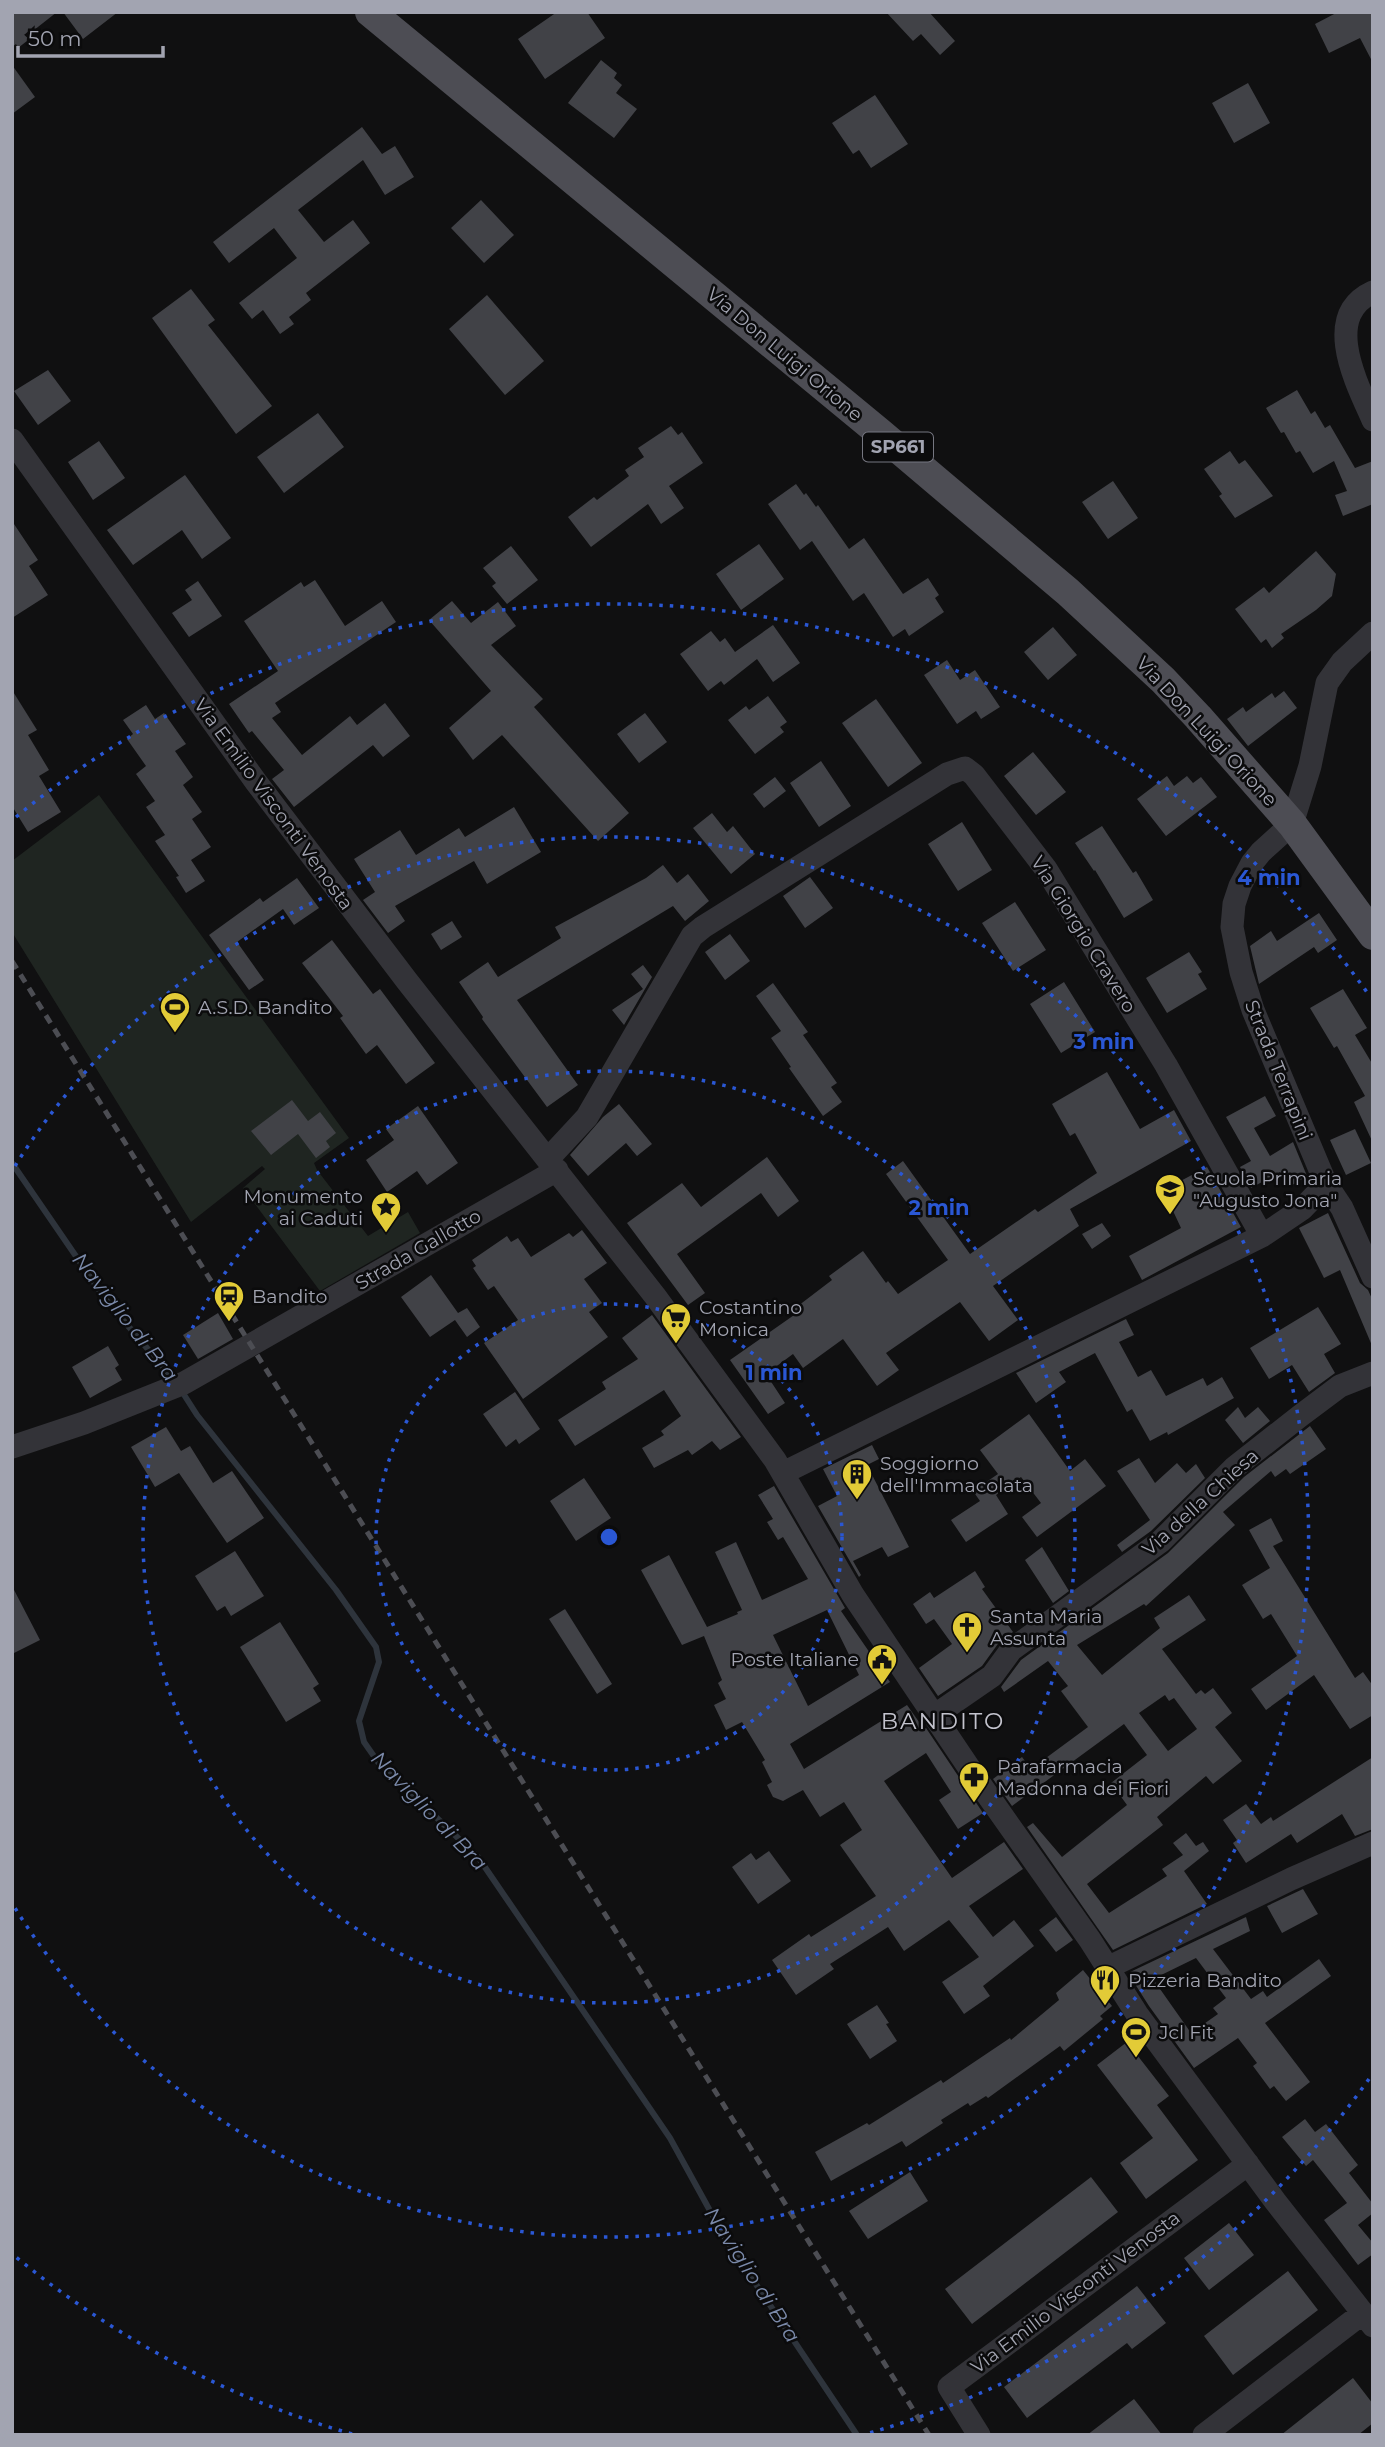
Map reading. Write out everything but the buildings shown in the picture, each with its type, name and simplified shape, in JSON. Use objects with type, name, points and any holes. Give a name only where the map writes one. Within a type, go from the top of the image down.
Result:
[{"type":"main road","name":"Via Don Luigi Orione","points":[[370,12],[880,433],[1068,592],[1164,680],[1292,824],[1373,935]]},
{"type":"street","points":[[1373,292],[1360,301],[1347,320],[1346,330],[1351,370],[1373,420]]},
{"type":"street","name":"Via Emilio Visconti Venosta","points":[[12,440],[256,782],[407,981],[655,1296],[783,1472],[853,1595],[1137,2014],[1368,2320],[1204,2435]]},
{"type":"street","points":[[1292,824],[1310,766],[1327,683],[1342,662],[1373,633]]},
{"type":"street","name":"Via Giorgio Cravero","points":[[553,1164],[587,1117],[692,936],[785,874],[947,774],[965,768],[974,775],[1046,869],[1166,1065],[1262,1236]]},
{"type":"street","name":"Strada Terrapini","points":[[1292,824],[1252,863],[1234,904],[1232,927],[1241,972],[1253,1010],[1326,1184],[1342,1208],[1373,1277]]},
{"type":"street","name":"Strada Gallotto","points":[[12,1447],[177,1386],[553,1164]]},
{"type":"street","points":[[783,1472],[1262,1236],[1302,1209],[1326,1184]]},
{"type":"street","name":"Via della Chiesa","points":[[934,1716],[992,1676],[1011,1650],[1160,1542],[1235,1467],[1300,1416],[1340,1386],[1373,1373]]},
{"type":"street","points":[[1107,1968],[1291,1879],[1373,1843]]},
{"type":"street","name":"Via Emilio Visconti Venosta","points":[[979,2435],[949,2387],[1248,2164]]},
{"type":"shaded area","name":"A.S.D. Bandito","points":[[99,795],[349,1138],[314,1163],[317,1170],[368,1236],[408,1212],[420,1233],[320,1291],[243,1188],[265,1169],[262,1166],[191,1222],[12,932],[12,861]]},
{"type":"waterway","name":"Naviglio di Bra","points":[[12,1163],[106,1300],[175,1381]]},
{"type":"waterway","name":"Naviglio di Bra","points":[[181,1390],[197,1415],[336,1590],[376,1647],[379,1662],[359,1721],[364,1742],[378,1762],[478,1857],[670,2138],[725,2238],[857,2435]]},
{"type":"railway","points":[[12,961],[929,2435]]},
{"type":"place","name":"A.S.D. Bandito","points":[[175,1034]]},
{"type":"place","name":"Scuola Primaria \"Augusto Jona\"","points":[[1170,1216]]},
{"type":"place","name":"Monumento ai Caduti","points":[[386,1234]]},
{"type":"place","name":"Bandito","points":[[229,1323]]},
{"type":"place","name":"Costantino Monica","points":[[676,1345]]},
{"type":"place","name":"Soggiorno dell'Immacolata","points":[[857,1501]]},
{"type":"place","name":"Santa Maria Assunta","points":[[967,1654]]},
{"type":"place","name":"Poste Italiane","points":[[882,1686]]},
{"type":"place","name":"Parafarmacia Madonna dei Fiori","points":[[974,1804]]},
{"type":"place","name":"Pizzeria Bandito","points":[[1105,2007]]},
{"type":"place","name":"Jcl Fit","points":[[1136,2059]]},
{"type":"district","name":"BANDITO","points":[[943,1721]]}]
